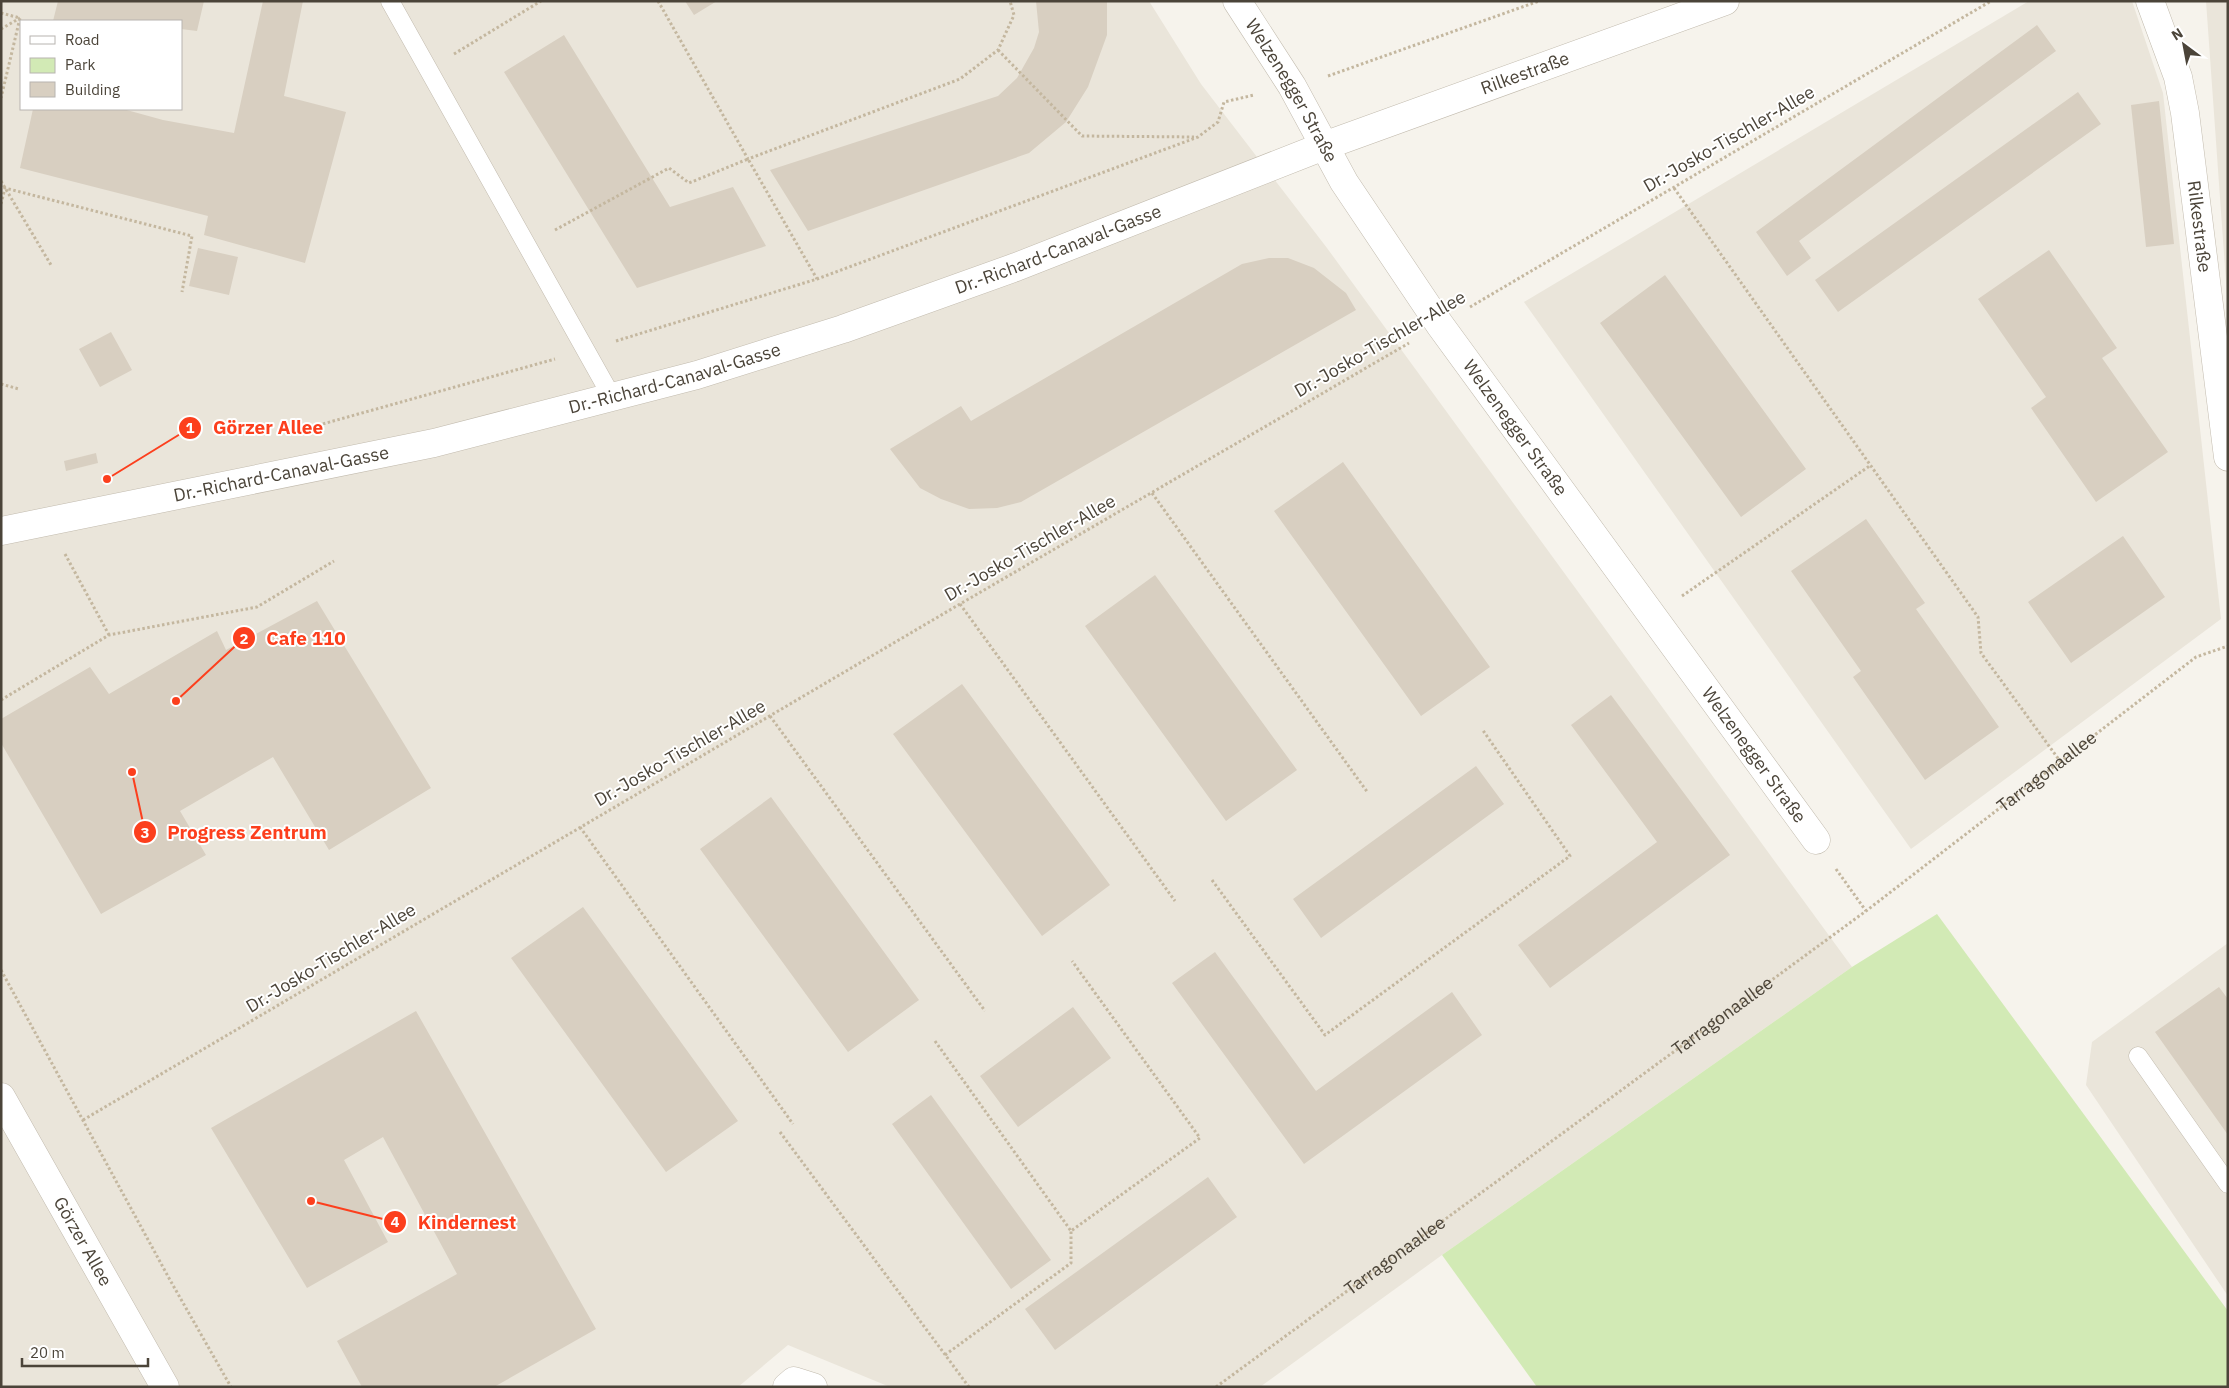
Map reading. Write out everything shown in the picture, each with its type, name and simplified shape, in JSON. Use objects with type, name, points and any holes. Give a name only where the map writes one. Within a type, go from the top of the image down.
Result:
[{"type":"street","name":"Welzenegger Straße","points":[[1237,1],[1292,86],[1344,182],[1440,325],[1816,840]]},
{"type":"street","name":"Rilkestraße","points":[[1324,146],[1725,1]]},
{"type":"street","name":"Rilkestraße","points":[[2150,1],[2178,77],[2185,113],[2228,457]]},
{"type":"street","name":"Dr.-Richard-Canaval-Gasse","points":[[1,531],[434,444],[613,399],[697,375],[843,329],[1016,267],[1324,146]]},
{"type":"street","name":"Görzer Allee","points":[[1,1097],[165,1387]]},
{"type":"street","points":[[787,1387],[794,1381],[813,1387]]},
{"type":"lane","points":[[390,1],[613,399]]},
{"type":"lane","points":[[2138,1056],[2228,1184]]},
{"type":"path","points":[[428,70],[541,1]]},
{"type":"path","points":[[658,1],[817,279]]},
{"type":"path","points":[[526,245],[669,168],[689,183],[960,79],[998,50],[1014,15],[1010,1]]},
{"type":"path","points":[[286,434],[586,351],[817,279],[1198,137],[1218,122],[1224,102],[1345,72],[1540,1]]},
{"type":"path","name":"Dr.-Josko-Tischler-Allee","points":[[83,1120],[1991,1]]},
{"type":"path","points":[[1,13],[20,18]]},
{"type":"path","points":[[1,29],[20,18]]},
{"type":"path","points":[[1,98],[20,18]]},
{"type":"path","points":[[998,50],[1082,136],[1198,137]]},
{"type":"path","points":[[1,181],[51,265]]},
{"type":"path","points":[[1,204],[5,188]]},
{"type":"path","points":[[5,188],[192,236],[182,292]]},
{"type":"path","points":[[1674,188],[1978,617],[1981,653],[2060,761]]},
{"type":"path","points":[[1,384],[19,388]]},
{"type":"path","points":[[1652,617],[1871,465]]},
{"type":"path","points":[[1152,493],[1368,793]]},
{"type":"path","points":[[48,523],[109,635]]},
{"type":"path","points":[[1,700],[109,635],[257,607],[334,561]]},
{"type":"path","points":[[960,604],[1175,901]]},
{"type":"path","name":"Tarragonaallee","points":[[1216,1387],[1866,911],[2196,657],[2228,646]]},
{"type":"path","points":[[770,716],[985,1012]]},
{"type":"path","points":[[1212,880],[1325,1035],[1570,856],[1482,729]]},
{"type":"path","points":[[580,827],[793,1124]]},
{"type":"path","points":[[1816,840],[1866,911]]},
{"type":"path","points":[[1071,1231],[1200,1138],[1072,961]]},
{"type":"path","points":[[1,970],[170,1280],[231,1387]]},
{"type":"path","points":[[935,1041],[1071,1231],[1071,1263],[945,1355]]},
{"type":"path","points":[[780,1132],[969,1387]]},
{"type":"shaded area","points":[[1,1],[1149,1],[1201,84],[1327,248],[1852,967],[1442,1255],[1260,1387],[890,1387],[788,1345],[738,1387],[1,1387]]},
{"type":"shaded area","points":[[2029,1],[2132,1],[2163,93],[2221,619],[1911,849],[1524,302]]},
{"type":"shaded area","points":[[2206,1],[2228,1],[2228,310]]},
{"type":"shaded area","points":[[2228,943],[2228,1296],[2086,1085],[2092,1042]]},
{"type":"green space","points":[[1937,914],[2228,1311],[2228,1387],[1537,1387],[1442,1255],[1852,967]]},
{"type":"building","points":[[58,1],[204,1],[197,31],[182,29],[182,20],[53,20]]},
{"type":"building","points":[[263,1],[303,1],[284,96],[346,112],[305,263],[204,235],[208,216],[20,168],[33,110],[127,110],[163,120],[234,133]]},
{"type":"building","points":[[685,1],[717,1],[694,15]]},
{"type":"building","points":[[1036,1],[1107,1],[1107,35],[1088,87],[1066,122],[1029,153],[808,231],[770,170],[998,96],[1017,78],[1034,48],[1039,32]]},
{"type":"building","points":[[2037,25],[2056,51],[1799,241],[1811,258],[1787,276],[1756,232]]},
{"type":"building","points":[[564,35],[670,207],[733,187],[766,246],[637,288],[504,72]]},
{"type":"building","points":[[2078,92],[2101,124],[1838,312],[1815,280]]},
{"type":"building","points":[[2159,101],[2174,244],[2146,247],[2131,105]]},
{"type":"building","points":[[198,248],[238,257],[229,295],[189,286]]},
{"type":"building","points":[[2049,250],[2117,348],[2102,358],[2168,452],[2096,502],[2031,408],[2046,397],[1978,299]]},
{"type":"building","points":[[1269,258],[1288,258],[1314,268],[1346,293],[1356,310],[1021,502],[997,508],[969,509],[941,499],[920,488],[890,449],[961,406],[971,421],[1242,264]]},
{"type":"building","points":[[1665,275],[1806,469],[1741,517],[1600,323]]},
{"type":"building","points":[[111,332],[132,370],[100,387],[79,349]]},
{"type":"building","points":[[96,453],[98,463],[66,471],[64,461]]},
{"type":"building","points":[[1343,462],[1490,667],[1421,716],[1274,511]]},
{"type":"building","points":[[1866,519],[1925,603],[1916,609],[1999,727],[1925,780],[1853,677],[1861,671],[1791,571]]},
{"type":"building","points":[[2123,536],[2165,597],[2071,663],[2028,602]]},
{"type":"building","points":[[1155,575],[1297,770],[1226,821],[1085,626]]},
{"type":"building","points":[[317,601],[431,788],[329,850],[273,757],[180,811],[206,855],[101,914],[1,743],[1,719],[90,667],[109,694],[217,631],[226,650]]},
{"type":"building","points":[[962,684],[1110,885],[1042,936],[893,734]]},
{"type":"building","points":[[1611,695],[1730,855],[1550,988],[1518,945],[1657,842],[1571,725]]},
{"type":"building","points":[[1476,766],[1504,804],[1321,938],[1293,899]]},
{"type":"building","points":[[771,797],[919,1000],[848,1052],[700,849]]},
{"type":"building","points":[[583,907],[738,1121],[666,1172],[511,958]]},
{"type":"building","points":[[1215,952],[1316,1091],[1452,992],[1482,1035],[1304,1164],[1172,983]]},
{"type":"building","points":[[2219,987],[2228,999],[2228,1135],[2155,1032]]},
{"type":"building","points":[[1073,1007],[1111,1058],[1018,1127],[980,1076]]},
{"type":"building","points":[[416,1011],[596,1329],[494,1387],[362,1387],[337,1341],[457,1274],[383,1137],[344,1160],[388,1242],[307,1288],[211,1128]]},
{"type":"building","points":[[931,1095],[1051,1260],[1011,1289],[892,1124]]},
{"type":"building","points":[[1208,1177],[1237,1217],[1055,1350],[1025,1309]]},
{"type":"place","name":"Görzer Allee","points":[[107,479]]},
{"type":"place","name":"Cafe 110","points":[[176,701]]},
{"type":"place","name":"Progress Zentrum","points":[[132,772]]},
{"type":"place","name":"Kindernest","points":[[311,1201]]}]
